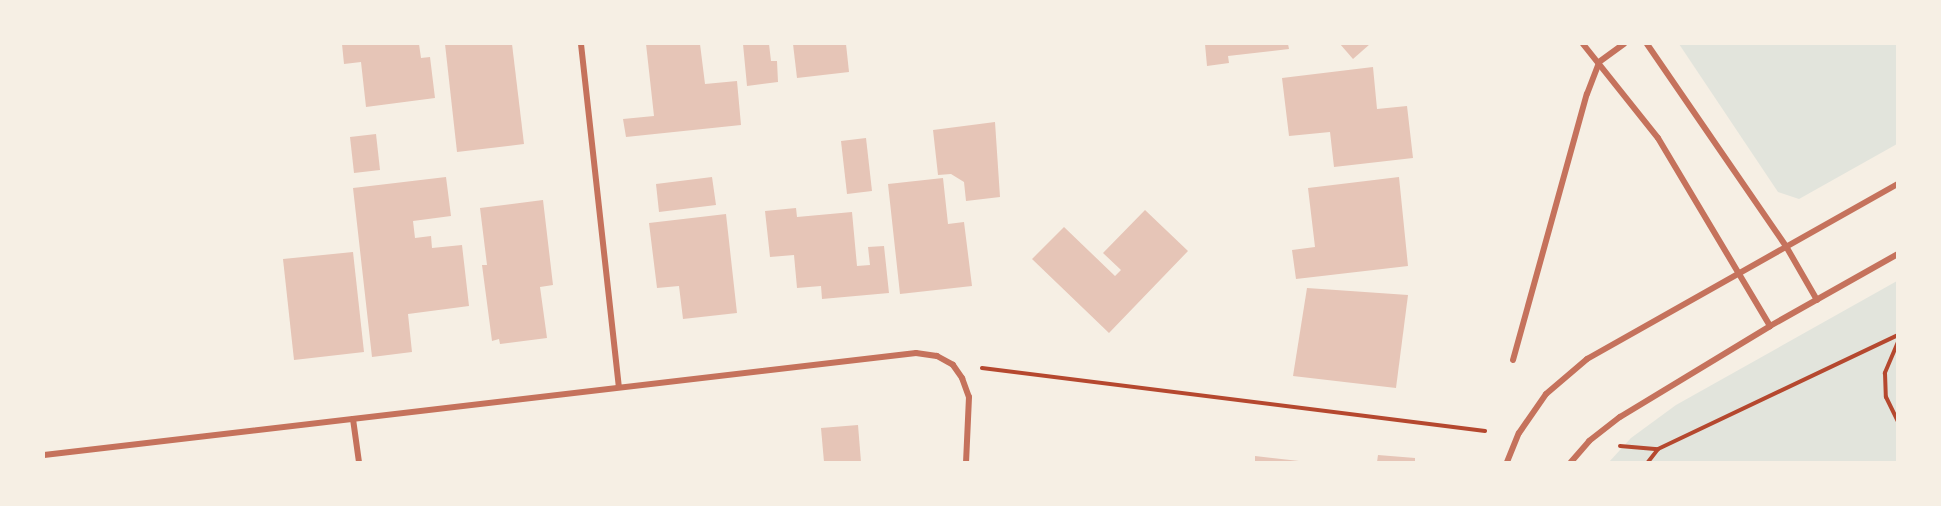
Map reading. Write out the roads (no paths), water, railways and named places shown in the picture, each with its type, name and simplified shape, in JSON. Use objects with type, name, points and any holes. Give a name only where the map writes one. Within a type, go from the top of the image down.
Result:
[{"type":"street","points":[[581,44],[619,386]]},
{"type":"street","points":[[1583,44],[1658,138],[1770,326]]},
{"type":"street","points":[[1513,360],[1599,62],[1624,44]]},
{"type":"street","points":[[1647,44],[1787,248],[1817,300]]},
{"type":"street","points":[[1507,462],[1519,433],[1546,394],[1587,358],[1898,184]]},
{"type":"street","points":[[1571,462],[1589,441],[1620,417],[1770,326],[1898,254]]},
{"type":"street","points":[[44,454],[916,353],[937,356],[952,365],[969,397],[966,462]]},
{"type":"street","points":[[353,419],[359,462]]}]
